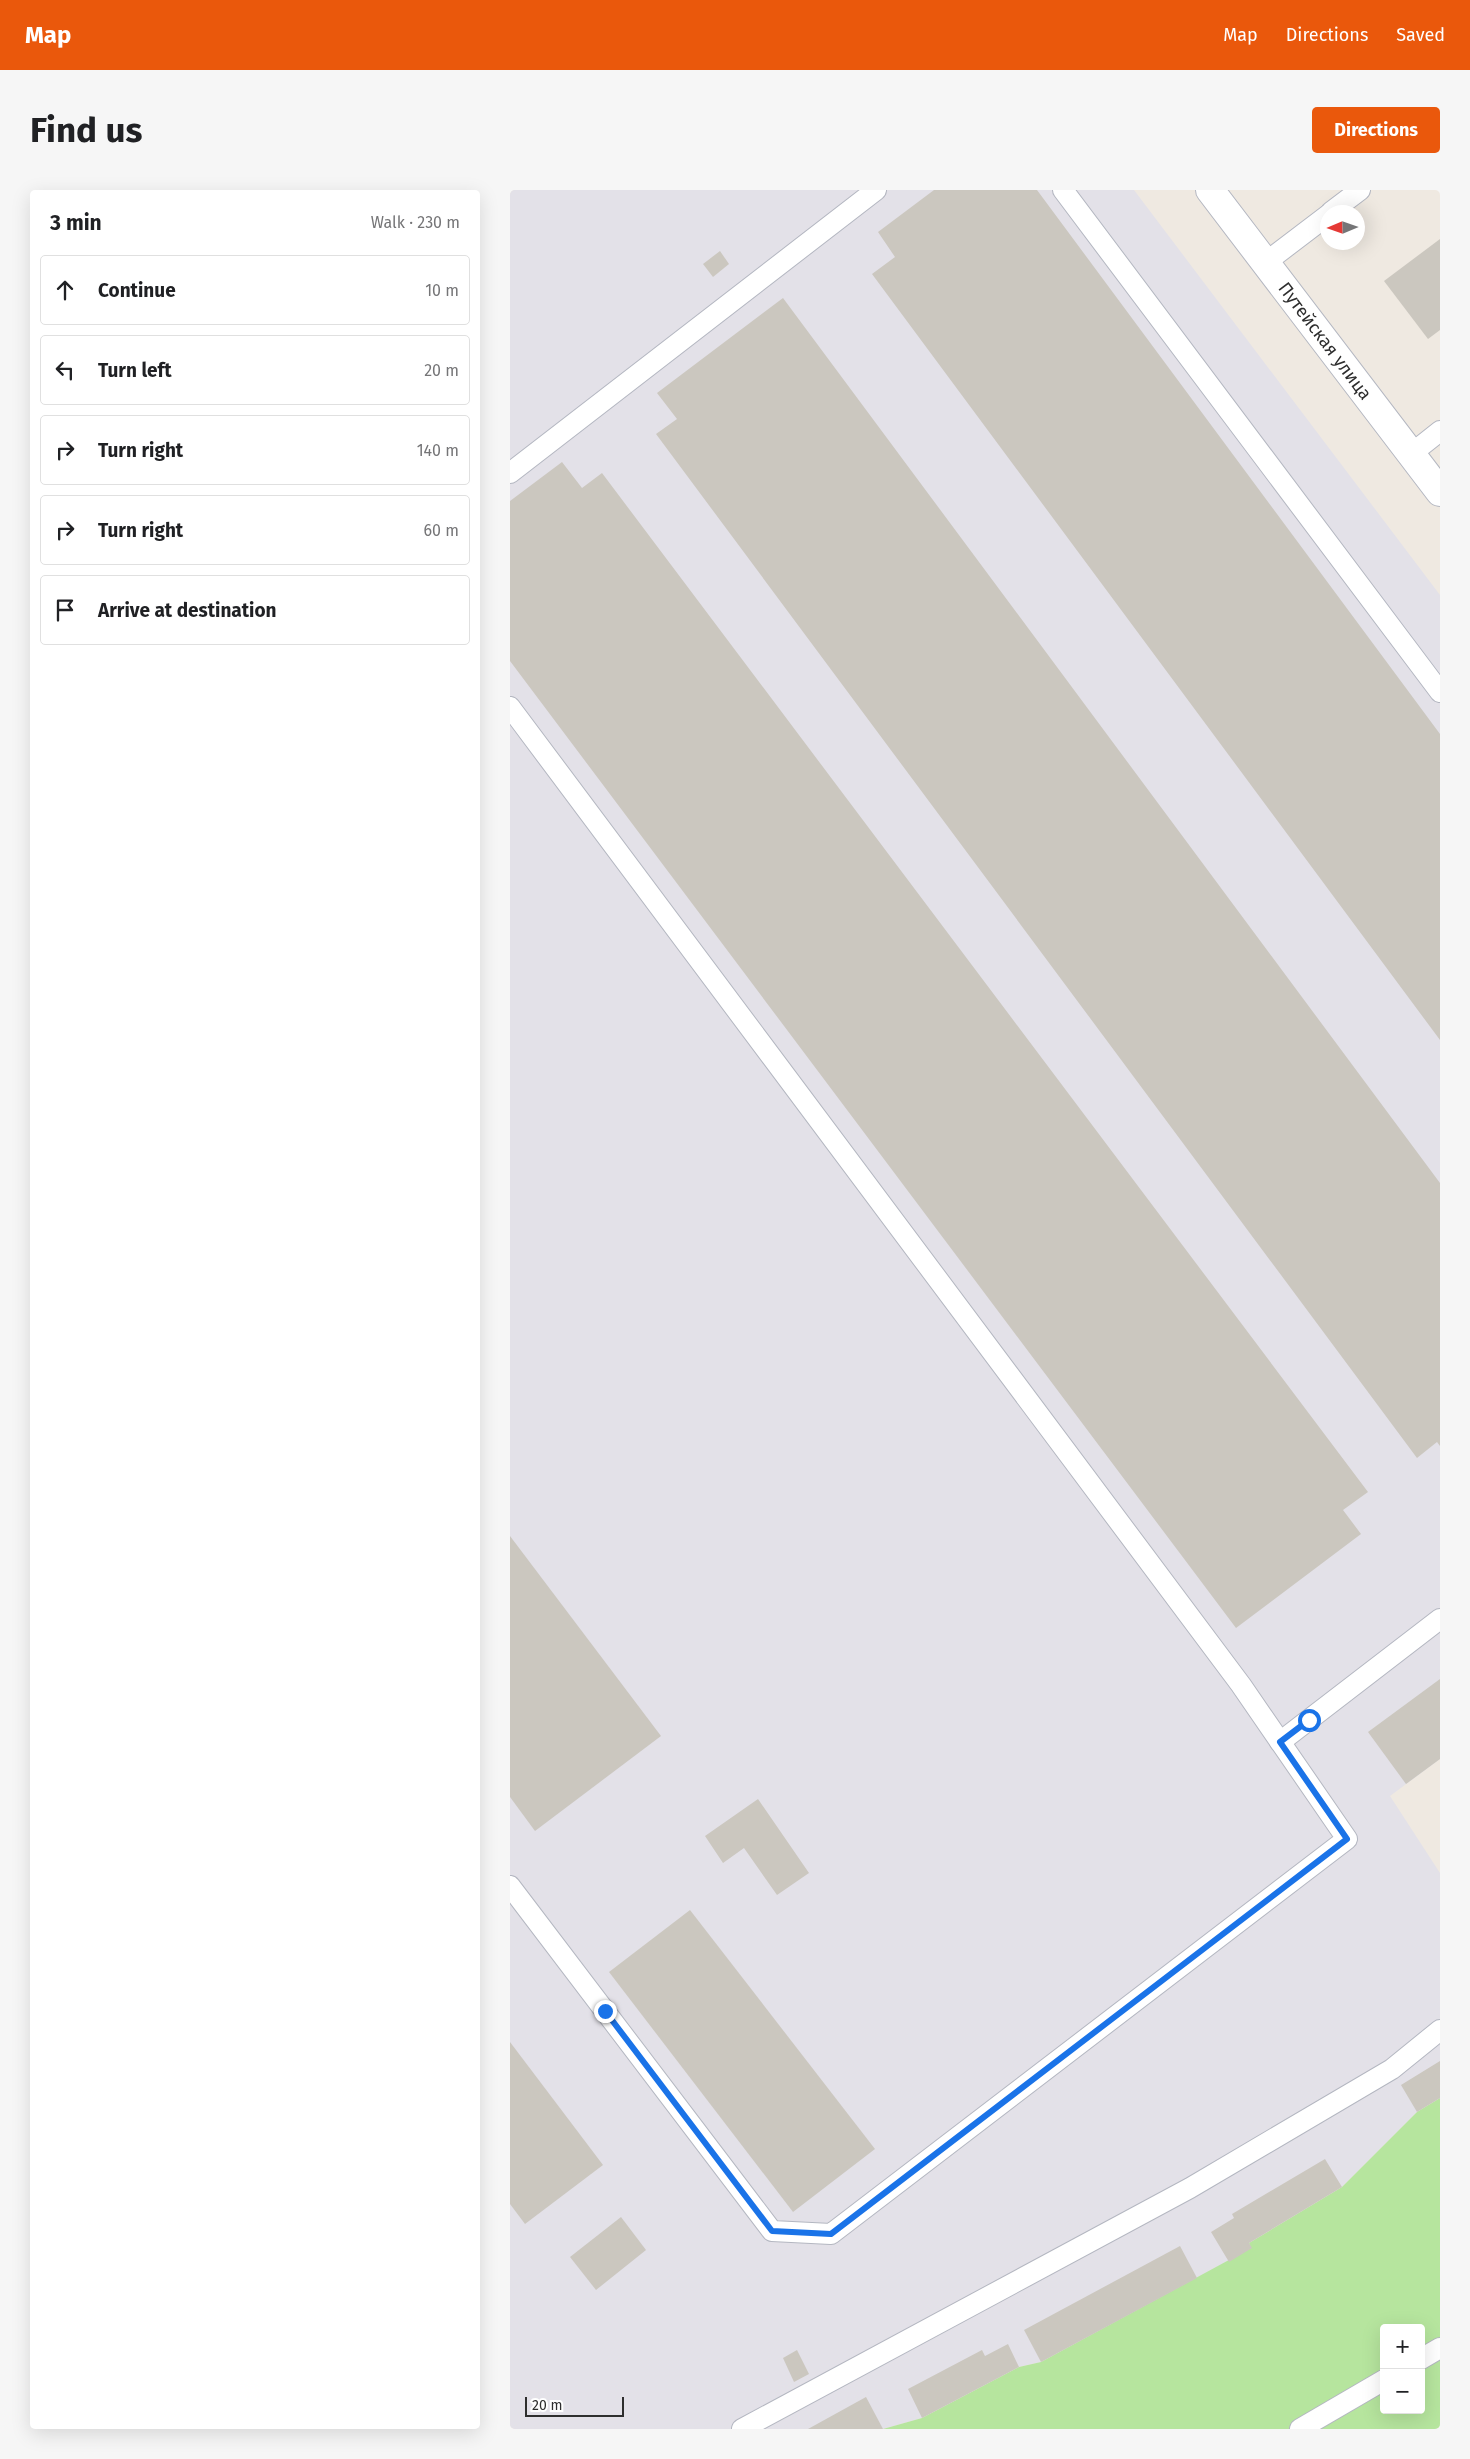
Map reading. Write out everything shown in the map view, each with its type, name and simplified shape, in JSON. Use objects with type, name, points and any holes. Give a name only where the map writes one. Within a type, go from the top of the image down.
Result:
[{"type":"street","name":"Путейская улица","points":[[1210,190],[1440,492]]},
{"type":"lane","points":[[510,473],[876,190]]},
{"type":"lane","points":[[1063,190],[1440,692]]},
{"type":"lane","points":[[1340,205],[1360,190]]},
{"type":"lane","points":[[1265,263],[1320,221]]},
{"type":"lane","points":[[1411,454],[1440,431]]},
{"type":"lane","points":[[510,707],[1242,1685],[1347,1839],[831,2234],[772,2231],[510,1886]]},
{"type":"lane","points":[[1280,1742],[1440,1619]]},
{"type":"lane","points":[[742,2429],[1190,2188],[1392,2069],[1440,2030]]},
{"type":"lane","points":[[1425,2356],[1440,2348]]},
{"type":"lane","points":[[1300,2429],[1380,2382]]},
{"type":"shaded area","points":[[510,190],[1134,190],[1440,595],[1440,1759],[1390,1796],[1440,1873],[1440,2098],[1417,2112],[1342,2187],[1249,2243],[1252,2248],[1041,2362],[1019,2367],[922,2418],[883,2429],[510,2429]]},
{"type":"green space","points":[[1440,2098],[1440,2429],[883,2429],[922,2418],[1019,2367],[1041,2362],[1251,2248],[1249,2243],[1342,2187],[1417,2112]]},
{"type":"building","points":[[934,190],[1037,190],[1440,734],[1440,1040],[872,274],[895,257],[878,232]]},
{"type":"building","points":[[1440,239],[1440,330],[1428,339],[1384,281]]},
{"type":"building","points":[[720,251],[729,264],[713,277],[703,264]]},
{"type":"building","points":[[783,298],[1440,1183],[1440,1446],[1437,1442],[1417,1458],[656,434],[677,419],[657,393]]},
{"type":"building","points":[[562,462],[582,488],[602,473],[1368,1492],[1343,1510],[1361,1534],[1236,1628],[510,661],[510,501]]},
{"type":"building","points":[[510,1536],[661,1736],[535,1831],[510,1797]]},
{"type":"building","points":[[1440,1679],[1440,1759],[1406,1784],[1368,1732]]},
{"type":"building","points":[[758,1799],[809,1873],[777,1895],[744,1848],[723,1863],[705,1836]]},
{"type":"building","points":[[690,1910],[875,2149],[793,2212],[609,1972]]},
{"type":"building","points":[[510,2042],[603,2165],[525,2224],[510,2204]]},
{"type":"building","points":[[1440,2061],[1440,2098],[1417,2112],[1401,2085]]},
{"type":"building","points":[[1325,2159],[1342,2187],[1249,2243],[1252,2248],[1229,2262],[1211,2232],[1234,2218],[1232,2214]]},
{"type":"building","points":[[621,2217],[646,2250],[596,2290],[570,2257]]},
{"type":"building","points":[[1180,2246],[1197,2278],[1041,2362],[1024,2330]]},
{"type":"building","points":[[1008,2344],[1019,2367],[922,2418],[908,2389],[982,2350],[985,2356]]},
{"type":"building","points":[[797,2350],[809,2374],[794,2382],[783,2358]]},
{"type":"building","points":[[866,2397],[883,2429],[808,2429]]},
{"type":"route","points":[[605,2011],[772,2231],[831,2234],[1347,1839],[1280,1742],[1309,1720]]}]
